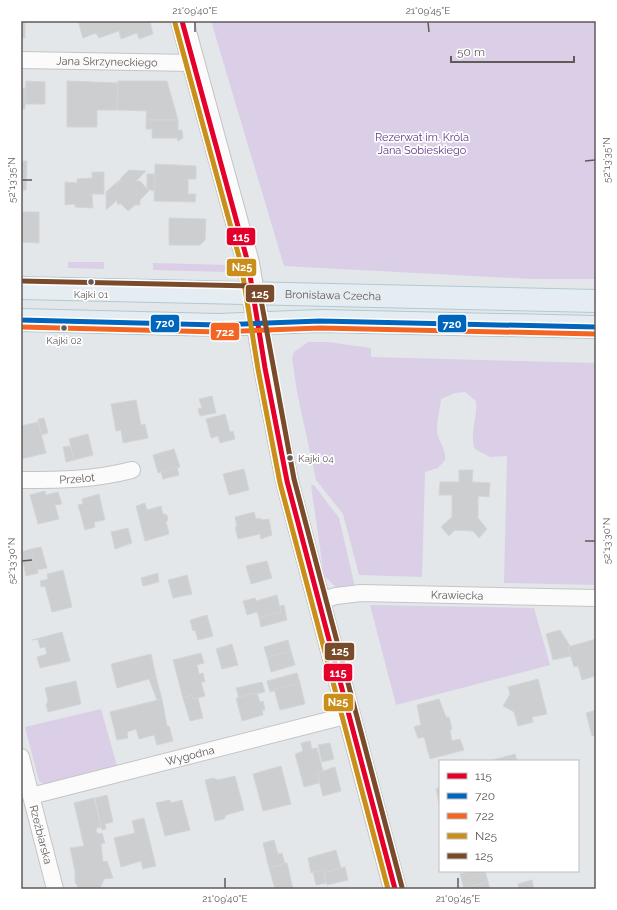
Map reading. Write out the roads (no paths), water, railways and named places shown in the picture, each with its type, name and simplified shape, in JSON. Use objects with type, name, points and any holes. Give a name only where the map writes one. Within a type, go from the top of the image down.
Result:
[{"type":"main road","name":"Bronisława Czecha","points":[[21,288],[596,300]]},
{"type":"main road","points":[[21,320],[218,325],[320,321],[596,327]]},
{"type":"street","points":[[182,21],[248,263],[257,323],[288,481],[395,889]]},
{"type":"street","name":"Jana Skrzyneckiego","points":[[21,60],[193,63]]},
{"type":"street","name":"Przelot","points":[[21,480],[73,480],[102,477],[132,470]]},
{"type":"street","name":"Krawiecka","points":[[319,601],[341,595],[361,593],[596,598]]},
{"type":"street","name":"Wygodna","points":[[31,796],[349,714]]},
{"type":"street","name":"Rzeźbiarska","points":[[21,757],[55,889]]},
{"type":"place","name":"Kajki 01","points":[[91,282]]},
{"type":"place","name":"Kajki 02","points":[[64,328]]},
{"type":"place","name":"Kajki 04","points":[[290,458]]},
{"type":"park label","name":"Rezerwat im. Króla Jana Sobieskiego","points":[[422,143]]}]
